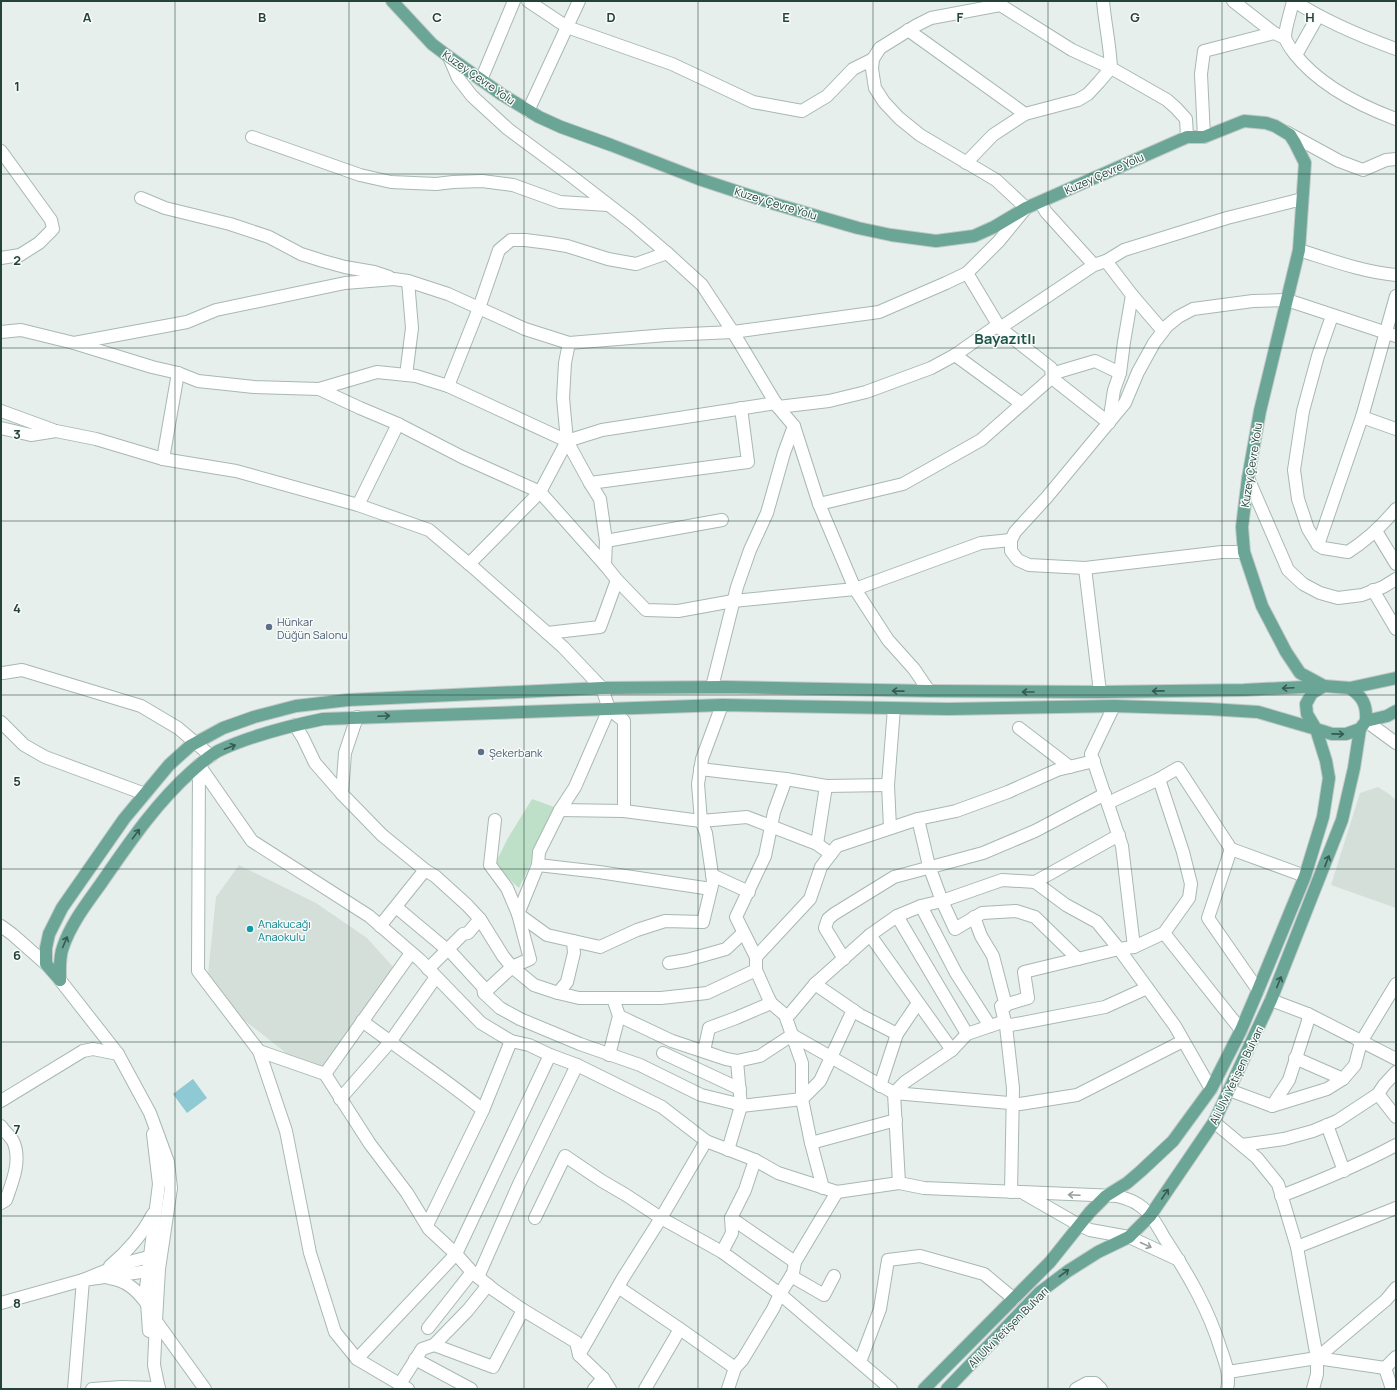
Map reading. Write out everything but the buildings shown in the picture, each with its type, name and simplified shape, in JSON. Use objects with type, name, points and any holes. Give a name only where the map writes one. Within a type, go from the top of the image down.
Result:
[{"type":"main road","name":"Kuzey Çevre Yolu","points":[[396,3],[432,44],[449,57],[528,111],[560,127],[699,179],[775,204],[858,228],[891,235],[936,241],[974,236],[994,227],[1026,208],[1187,137],[1204,137],[1244,121],[1266,123],[1284,130],[1295,143],[1305,162],[1299,250],[1260,411],[1248,478],[1242,527],[1244,552],[1262,606],[1286,652],[1300,673],[1324,686]]},
{"type":"main road","points":[[60,980],[46,964],[46,948],[49,934],[62,908],[124,819],[169,765],[190,746],[223,728],[254,717],[296,706],[348,700],[602,688],[712,687],[929,691],[1100,692],[1244,690],[1324,686],[1350,688],[1396,678]]},
{"type":"main road","points":[[924,1389],[1050,1262],[1090,1212],[1106,1196],[1127,1183],[1173,1141],[1211,1088],[1241,1030],[1258,990],[1305,876],[1323,817],[1329,778],[1326,761],[1316,728],[1307,714],[1306,704],[1312,693],[1324,686]]},
{"type":"main road","points":[[1350,688],[1358,693],[1367,710],[1363,725]]},
{"type":"main road","points":[[60,980],[62,948],[69,932],[121,853],[156,807],[177,784],[198,765],[218,752],[263,734],[323,718],[722,705],[948,709],[1114,706],[1258,712],[1332,734],[1346,734],[1363,725],[1396,712]]},
{"type":"main road","name":"Ali Ulvi Yetişen Bulvarı","points":[[947,1389],[1040,1292],[1068,1271],[1098,1252],[1129,1236],[1150,1216],[1214,1122],[1271,1000],[1342,820],[1363,725]]},
{"type":"street","points":[[481,80],[514,1]]},
{"type":"street","points":[[528,1],[567,27],[672,64],[753,102],[802,110],[827,96],[853,69],[873,59]]},
{"type":"street","points":[[528,111],[579,1]]},
{"type":"street","points":[[966,163],[994,135],[1025,114],[1078,100],[1088,94],[1111,68],[1110,45],[1103,1]]},
{"type":"street","points":[[1233,1],[1274,34],[1285,38],[1301,62],[1318,78],[1342,94],[1396,119]]},
{"type":"street","points":[[1285,38],[1293,1],[1318,16],[1359,36],[1396,49]]},
{"type":"street","points":[[141,198],[165,208],[230,224],[269,237],[301,254],[322,261],[374,272],[448,294],[525,329],[569,343],[651,336],[733,332],[879,312],[967,273],[999,241],[1026,208],[996,180],[920,135],[899,118],[884,102],[875,88],[872,69],[873,59],[880,48],[908,30],[931,18],[997,3],[1072,50],[1111,68],[1167,100],[1186,119],[1187,137]]},
{"type":"street","points":[[1296,55],[1318,16]]},
{"type":"street","points":[[908,30],[1025,114]]},
{"type":"street","points":[[1204,137],[1201,74],[1204,51],[1274,34]]},
{"type":"street","points":[[449,57],[458,78],[472,96],[508,129],[608,205],[667,253],[702,285],[733,332],[777,405],[794,426],[819,504],[855,589],[888,640],[914,669],[929,691]]},
{"type":"street","points":[[1284,130],[1339,161],[1363,170],[1386,160],[1396,159]]},
{"type":"street","points":[[252,137],[360,175],[391,182],[436,184],[482,181],[513,185],[560,202],[608,205]]},
{"type":"street","points":[[1,151],[51,220],[53,229],[39,243],[20,255],[1,258]]},
{"type":"street","points":[[1,332],[21,330],[74,343],[152,367],[178,373],[198,381],[254,387],[319,389],[377,372],[416,376],[448,386],[567,441],[602,430],[741,408],[829,401],[866,392],[931,368],[955,355],[994,328],[1000,328],[1094,265],[1106,261],[1124,250],[1227,218],[1302,199]]},
{"type":"street","points":[[1040,202],[1046,212],[1094,265]]},
{"type":"street","points":[[448,386],[479,308],[499,250],[511,240],[526,240],[567,246],[608,259],[636,264],[667,253]]},
{"type":"street","points":[[1299,250],[1381,274],[1396,275]]},
{"type":"street","points":[[1106,261],[1132,295],[1163,331]]},
{"type":"street","points":[[967,273],[1000,328],[1051,368],[1052,378],[1109,423]]},
{"type":"street","points":[[74,343],[187,322],[216,310],[345,283],[394,279]]},
{"type":"street","points":[[406,375],[412,328],[408,281]]},
{"type":"street","points":[[1109,423],[1114,390],[1120,373],[1132,295]]},
{"type":"street","points":[[1318,545],[1391,334],[1396,296]]},
{"type":"street","points":[[1244,552],[1222,552],[1084,568],[1029,565],[1018,560],[1011,551],[1011,540],[1015,532],[1125,403],[1138,372],[1154,343],[1167,326],[1178,317],[1193,309],[1253,301],[1287,300],[1332,316],[1391,334]]},
{"type":"street","points":[[1332,316],[1318,356],[1303,411],[1294,470],[1298,499],[1308,529],[1318,545],[1323,548],[1348,552],[1364,542],[1396,509]]},
{"type":"street","points":[[569,343],[565,364],[563,398],[567,441],[590,484],[600,499],[606,541],[605,565]]},
{"type":"street","points":[[955,355],[1022,404]]},
{"type":"street","points":[[819,504],[903,484],[981,440],[1058,372],[1095,361],[1120,373]]},
{"type":"street","points":[[163,459],[178,373]]},
{"type":"street","points":[[319,389],[398,424],[462,457],[540,492],[617,580],[646,610],[678,610],[733,601],[855,589],[981,543],[1011,540]]},
{"type":"street","points":[[590,484],[748,462],[741,408]]},
{"type":"street","points":[[1,411],[56,431],[96,439],[163,459],[236,470],[358,505],[429,530],[563,647],[602,688],[609,709],[624,721],[624,811]]},
{"type":"street","points":[[1362,417],[1396,429]]},
{"type":"street","points":[[358,505],[398,424]]},
{"type":"street","points":[[712,687],[737,587],[750,550],[767,513],[784,453],[794,426]]},
{"type":"street","points":[[1,428],[31,435],[56,431]]},
{"type":"street","points":[[469,564],[540,492],[567,441]]},
{"type":"street","points":[[1248,478],[1288,570],[1302,584],[1320,593],[1338,598],[1362,595],[1396,579]]},
{"type":"street","points":[[606,541],[722,520]]},
{"type":"street","points":[[1376,531],[1396,564]]},
{"type":"street","points":[[1084,568],[1100,692]]},
{"type":"street","points":[[547,633],[600,627],[617,580]]},
{"type":"street","points":[[1373,590],[1396,629]]},
{"type":"street","points":[[2,674],[22,670],[141,706],[178,728],[211,756]]},
{"type":"street","points":[[518,914],[547,935],[600,947],[637,930],[665,921],[703,922],[713,881],[706,833],[701,821],[698,784],[702,759],[722,705]]},
{"type":"street","points":[[1114,706],[1091,754],[1122,846],[1134,947]]},
{"type":"street","points":[[890,828],[888,785],[894,708]]},
{"type":"street","points":[[518,914],[538,865],[539,852],[560,810],[575,786],[609,709]]},
{"type":"street","points":[[342,794],[346,753],[357,717]]},
{"type":"street","points":[[1,722],[24,744],[45,757],[145,794]]},
{"type":"street","points":[[295,725],[315,763],[342,794],[382,835],[425,870],[435,876],[467,905],[480,919],[503,956],[512,967],[534,985],[579,998],[661,998],[707,993],[756,970]]},
{"type":"street","points":[[1363,725],[1396,743]]},
{"type":"street","points":[[1019,728],[1070,767]]},
{"type":"street","points":[[756,957],[810,899],[821,867],[837,846],[918,819],[956,811],[1008,792],[1057,770],[1094,761]]},
{"type":"street","points":[[198,765],[252,841],[369,916],[432,973],[481,1023],[511,1041],[529,1045],[577,1065],[662,1107],[706,1141],[755,1160],[778,1173],[837,1192],[899,1183],[924,1188],[1106,1196],[1127,1198],[1140,1205],[1150,1216],[1180,1261],[1202,1300],[1217,1337],[1228,1372],[1227,1389]]},
{"type":"street","points":[[198,765],[198,971],[258,1051],[286,1131],[312,1261],[335,1332],[357,1359],[404,1387],[415,1359],[422,1349],[434,1345],[468,1310],[488,1285]]},
{"type":"street","points":[[844,959],[825,928],[828,919],[894,877],[929,866],[983,853],[1106,799],[1159,779],[1178,768],[1231,850],[1305,876]]},
{"type":"street","points":[[700,769],[786,779],[826,786],[888,785]]},
{"type":"street","points":[[786,779],[774,812],[765,856],[736,917],[756,957],[756,970],[771,1003],[785,1015],[802,1063],[802,1099],[811,1143],[823,1188]]},
{"type":"street","points":[[1016,1192],[1013,1088],[1005,1023],[1001,1006],[1006,1006],[1028,998],[1024,972],[1119,949],[1134,947],[1164,933],[1189,898],[1191,884],[1183,852],[1159,779]]},
{"type":"street","points":[[817,844],[826,786]]},
{"type":"street","points":[[560,810],[624,811],[701,821],[747,817],[817,844],[831,854]]},
{"type":"street","points":[[918,819],[929,866],[942,901],[955,929],[982,913],[1016,911],[1035,917],[1078,959]]},
{"type":"street","points":[[484,993],[512,967],[530,959],[518,914],[507,888],[490,865],[495,820]]},
{"type":"street","points":[[785,1015],[790,1014],[815,984],[870,935],[897,916],[921,906],[942,901],[1002,880],[1035,882],[1119,835]]},
{"type":"street","points":[[1231,850],[1208,918],[1258,990]]},
{"type":"street","points":[[538,865],[599,872],[711,889]]},
{"type":"street","points":[[380,926],[425,870]]},
{"type":"street","points":[[712,876],[749,892]]},
{"type":"street","points":[[1035,882],[1066,905],[1097,922],[1119,949],[1175,1026],[1211,1088]]},
{"type":"street","points":[[921,906],[956,973],[990,1026]]},
{"type":"street","points":[[396,907],[448,949],[483,987],[484,993],[500,1008],[520,1019],[609,1055],[654,1071],[701,1095],[741,1106],[802,1099],[820,1081],[853,1010]]},
{"type":"street","points":[[897,916],[967,1034]]},
{"type":"street","points":[[974,917],[981,936],[993,956],[1006,1006]]},
{"type":"street","points":[[340,1099],[390,1042],[448,949],[463,934],[468,933],[480,919]]},
{"type":"street","points":[[1,926],[46,964]]},
{"type":"street","points":[[669,963],[687,960],[726,949],[743,933]]},
{"type":"street","points":[[1164,933],[1241,1030]]},
{"type":"street","points":[[870,935],[952,1050]]},
{"type":"street","points":[[558,993],[567,982],[574,953],[573,941]]},
{"type":"street","points":[[325,1074],[411,953]]},
{"type":"street","points":[[60,980],[118,1054],[150,1113],[168,1162],[171,1188],[154,1270],[156,1320],[154,1365]]},
{"type":"street","points":[[815,984],[853,1010],[897,1034]]},
{"type":"street","points":[[1229,1090],[1272,1106],[1327,1089],[1343,1079],[1355,1065],[1361,1042],[1396,984]]},
{"type":"street","points":[[899,1183],[894,1093],[905,1082],[952,1050],[967,1034],[990,1026],[1005,1023],[1105,1007],[1147,988]]},
{"type":"street","points":[[609,1055],[619,1016],[613,998]]},
{"type":"street","points":[[1271,1000],[1308,1014],[1396,1060]]},
{"type":"street","points":[[704,1051],[709,1028],[771,1003]]},
{"type":"street","points":[[880,1086],[897,1034],[918,1003]]},
{"type":"street","points":[[1272,1106],[1289,1080],[1308,1021],[1308,1014]]},
{"type":"street","points":[[619,1016],[672,1041],[737,1061],[760,1056],[792,1035]]},
{"type":"street","points":[[362,1021],[458,1089],[483,1110]]},
{"type":"street","points":[[792,1035],[894,1093],[1020,1104],[1077,1095],[1184,1040]]},
{"type":"street","points":[[427,1225],[483,1110],[511,1041]]},
{"type":"street","points":[[1,1101],[83,1051],[93,1049],[118,1054]]},
{"type":"street","points":[[258,1051],[325,1074],[370,1144],[407,1193],[429,1229],[456,1254],[475,1275],[488,1285],[523,1310],[576,1342],[580,1355],[603,1378],[610,1389]]},
{"type":"street","points":[[663,1053],[740,1089]]},
{"type":"street","points":[[357,1359],[456,1254],[550,1055]]},
{"type":"street","points":[[1295,1058],[1343,1079]]},
{"type":"street","points":[[728,1150],[741,1106],[737,1061]]},
{"type":"street","points":[[428,1328],[475,1275],[577,1065]]},
{"type":"street","points":[[1242,1145],[1284,1140],[1313,1131],[1337,1121],[1378,1094],[1396,1072]]},
{"type":"street","points":[[1378,1094],[1396,1117]]},
{"type":"street","points":[[150,1113],[159,1184],[156,1255]]},
{"type":"street","points":[[811,1143],[896,1120]]},
{"type":"street","points":[[1214,1122],[1257,1158],[1278,1184],[1296,1247],[1316,1358],[1317,1374],[1313,1389]]},
{"type":"street","points":[[1327,1125],[1344,1171]]},
{"type":"street","points":[[1,1126],[13,1141],[16,1158],[15,1173],[6,1200],[1,1203]]},
{"type":"street","points":[[580,1355],[618,1287],[661,1218],[706,1141]]},
{"type":"street","points":[[1281,1196],[1344,1171],[1396,1145]]},
{"type":"street","points":[[535,1218],[565,1156],[661,1218],[722,1252],[780,1294],[860,1362],[877,1385],[891,1389]]},
{"type":"street","points":[[722,1252],[732,1233],[731,1218],[746,1190],[755,1160]]},
{"type":"street","points":[[728,1389],[735,1368],[742,1359],[793,1273],[795,1262],[837,1192]]},
{"type":"street","points":[[1016,1192],[1090,1230],[1129,1236],[1180,1261]]},
{"type":"street","points":[[104,1273],[134,1244],[147,1225],[157,1206]]},
{"type":"street","points":[[1296,1247],[1396,1208]]},
{"type":"street","points":[[731,1218],[795,1262]]},
{"type":"street","points":[[1,1303],[83,1280],[104,1273],[122,1264],[156,1255]]},
{"type":"street","points":[[860,1362],[880,1309],[888,1260],[920,1256],[984,1274],[1014,1299]]},
{"type":"street","points":[[104,1273],[154,1270]]},
{"type":"street","points":[[92,1389],[122,1387],[159,1388],[149,1341],[146,1288],[154,1270]]},
{"type":"street","points":[[104,1273],[130,1285],[147,1304]]},
{"type":"street","points":[[791,1276],[824,1295],[834,1276]]},
{"type":"street","points":[[74,1389],[83,1280]]},
{"type":"street","points":[[618,1287],[735,1368]]},
{"type":"street","points":[[1316,1358],[1386,1300],[1396,1288]]},
{"type":"street","points":[[434,1345],[493,1367],[523,1310]]},
{"type":"street","points":[[156,1320],[205,1389]]},
{"type":"street","points":[[646,1389],[680,1329]]},
{"type":"street","points":[[1385,1368],[1396,1357]]},
{"type":"street","points":[[1228,1372],[1316,1358],[1385,1368]]},
{"type":"street","points":[[415,1359],[471,1389]]},
{"type":"street","points":[[1385,1368],[1392,1389]]},
{"type":"street","points":[[594,1389],[603,1378]]},
{"type":"street","points":[[1076,1389],[1087,1383],[1095,1383],[1101,1389]]},
{"type":"shaded area","points":[[1378,787],[1396,800],[1396,908],[1331,885],[1360,793]]},
{"type":"shaded area","points":[[239,865],[316,903],[367,938],[394,968],[318,1073],[286,1053],[239,1016],[208,975],[216,897]]},
{"type":"green space","points":[[532,799],[557,808],[519,888],[494,866],[508,838]]},
{"type":"water","points":[[193,1079],[207,1098],[187,1113],[173,1094]]},
{"type":"place","name":"Hünkar Düğün Salonu","points":[[269,627]]},
{"type":"place","name":"Şekerbank","points":[[481,752]]},
{"type":"place","name":"Anakucağı Anaokulu","points":[[250,929]]},
{"type":"district","name":"Bayazıtlı","points":[[1005,338]]}]
